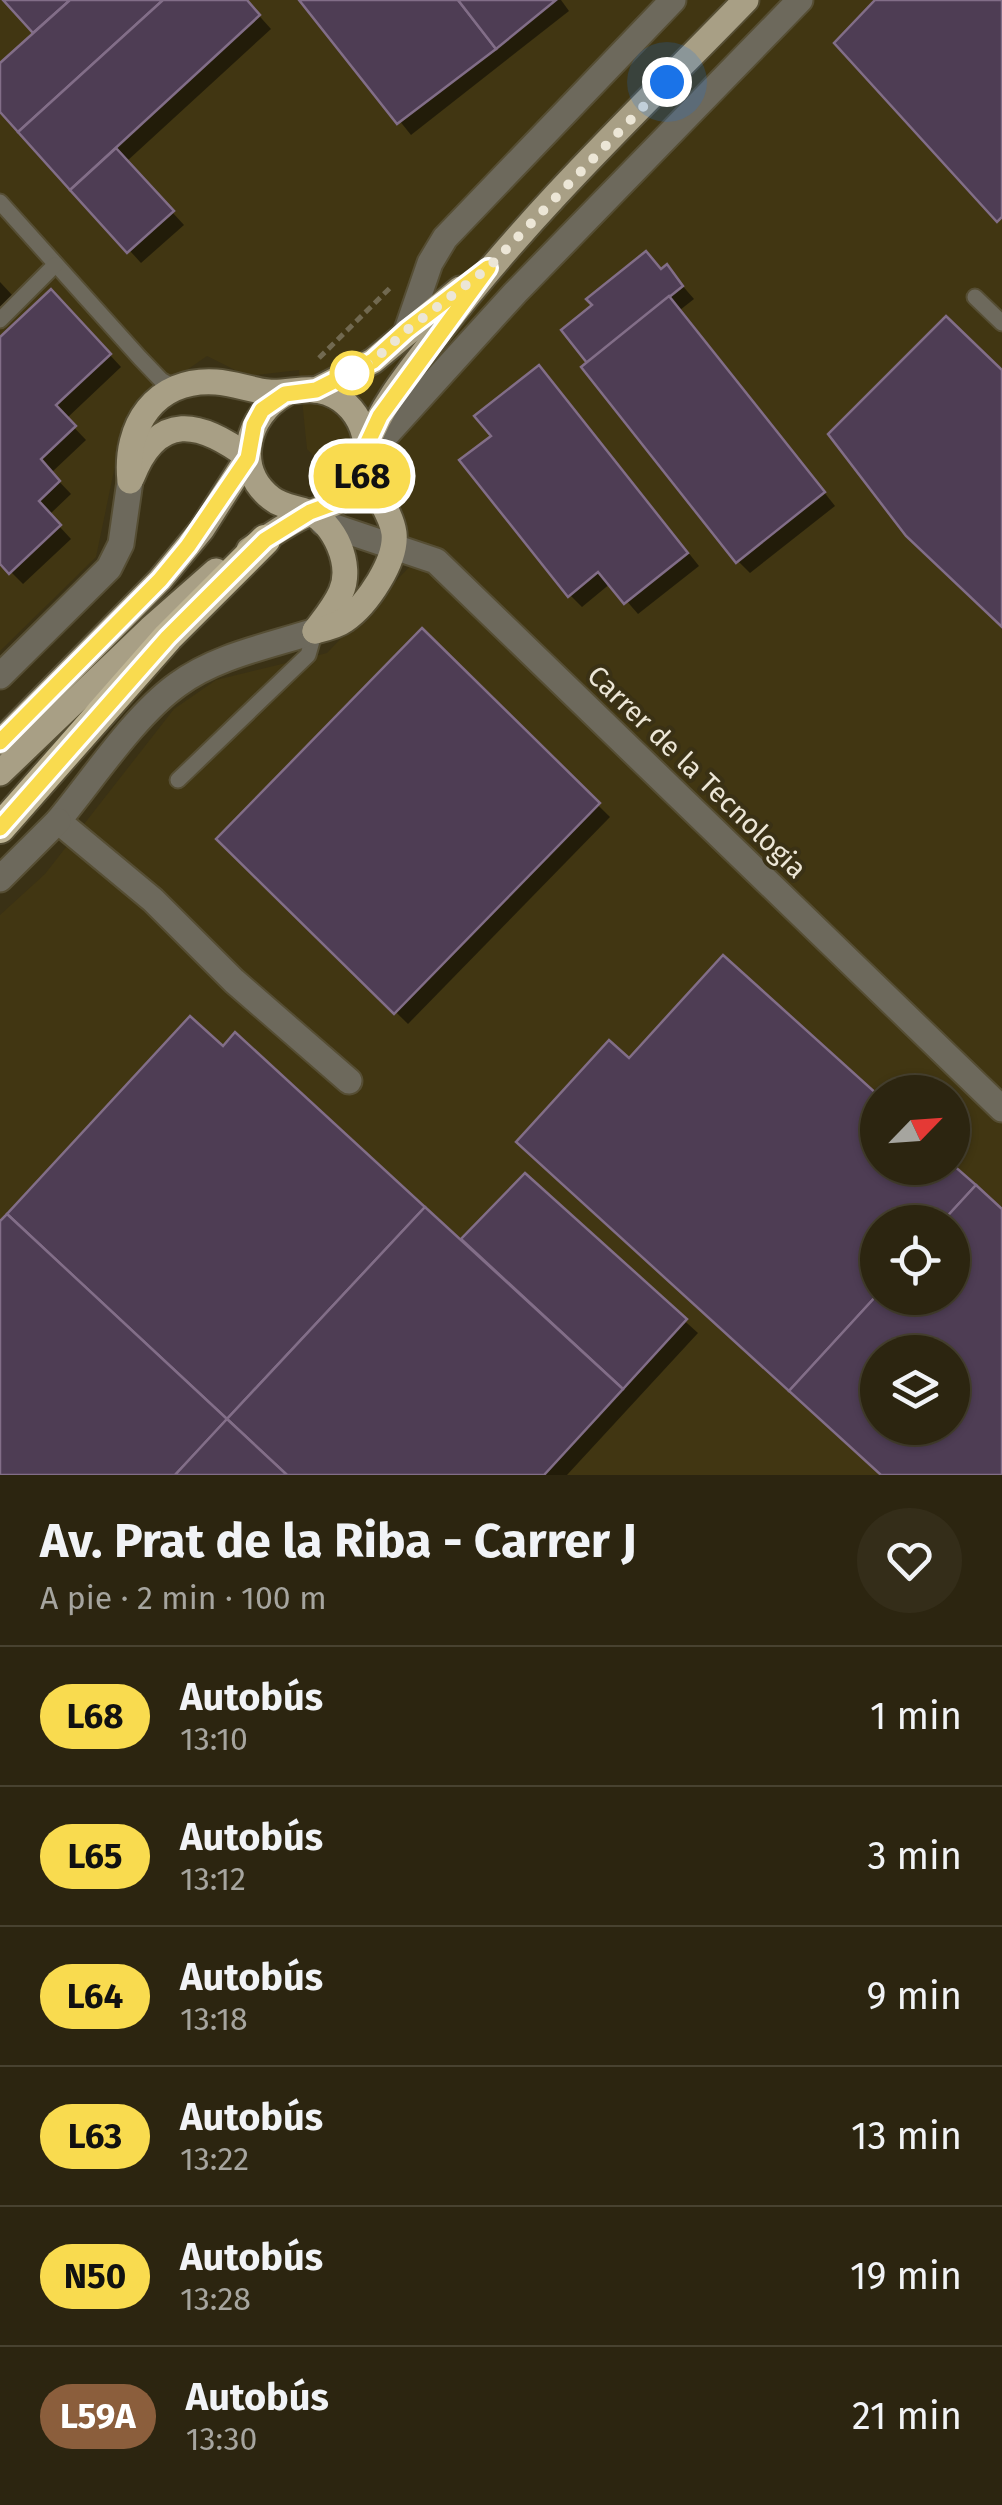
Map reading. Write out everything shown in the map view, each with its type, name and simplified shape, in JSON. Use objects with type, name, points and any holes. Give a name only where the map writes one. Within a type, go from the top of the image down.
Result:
[{"type":"highway","points":[[0,828],[168,637],[265,540]]},
{"type":"main road","points":[[0,773],[214,572],[265,540],[316,518],[352,491],[380,416],[488,268],[746,0]]},
{"type":"main road","points":[[0,742],[160,580],[202,529],[248,458],[254,425],[262,410],[313,378],[373,361],[488,268]]},
{"type":"main road","points":[[313,378],[356,414],[366,456],[394,530],[394,546],[381,579],[345,620],[315,631]]},
{"type":"main road","points":[[130,481],[127,458],[135,427],[155,402],[177,389],[219,382],[285,394]]},
{"type":"main road","points":[[177,389],[213,433],[248,458],[255,476],[273,499],[316,518],[340,549],[346,579],[315,631]]},
{"type":"main road","points":[[130,481],[145,449],[165,433],[190,429],[213,433]]},
{"type":"street","points":[[407,330],[430,263],[445,238],[672,0]]},
{"type":"street","points":[[366,456],[515,293],[800,0]]},
{"type":"street","points":[[0,676],[108,568],[121,544],[130,481]]},
{"type":"street","name":"Carrer de la Tecnologia","points":[[316,518],[436,561],[1002,1109]]},
{"type":"street","points":[[0,880],[58,821],[156,703],[178,684],[224,661],[315,631]]},
{"type":"street","points":[[58,821],[153,900],[234,980],[349,1080]]},
{"type":"lane","points":[[0,202],[161,380],[177,389]]},
{"type":"lane","points":[[0,320],[55,265]]},
{"type":"lane","points":[[976,297],[1002,322]]},
{"type":"lane","points":[[178,780],[308,654],[315,631]]},
{"type":"path","points":[[313,378],[395,283]]},
{"type":"shaded area","points":[[0,0],[1002,0],[1002,1475],[0,1475],[0,915],[45,874],[174,709],[216,680],[327,653],[415,561],[307,449],[299,370],[247,376],[207,356],[148,397],[122,432],[96,557],[0,651]]},
{"type":"building","points":[[3,0],[70,0],[33,33]]},
{"type":"building","points":[[70,0],[163,0],[18,132],[0,112],[0,63]]},
{"type":"building","points":[[163,0],[247,0],[260,15],[70,190],[18,132]]},
{"type":"building","points":[[299,0],[458,0],[496,49],[397,124]]},
{"type":"building","points":[[458,0],[556,0],[496,49]]},
{"type":"building","points":[[875,0],[1002,0],[1002,217],[997,222],[834,43]]},
{"type":"building","points":[[116,148],[174,211],[127,253],[70,190]]},
{"type":"building","points":[[646,251],[661,269],[667,264],[683,286],[587,363],[561,330],[592,305],[586,299]]},
{"type":"building","points":[[51,289],[111,354],[56,405],[76,426],[41,459],[60,481],[39,501],[61,525],[9,574],[0,564],[0,337]]},
{"type":"building","points":[[669,296],[825,492],[736,563],[581,367]]},
{"type":"building","points":[[946,316],[1002,370],[1002,627],[906,536],[828,434]]},
{"type":"building","points":[[539,365],[688,553],[624,604],[598,572],[568,597],[459,460],[491,436],[474,416]]},
{"type":"building","points":[[422,628],[600,803],[394,1014],[216,839]]},
{"type":"building","points":[[723,955],[860,1079],[860,1185],[970,1185],[970,1180],[976,1185],[958,1205],[860,1205],[860,1314],[789,1391],[516,1142],[609,1040],[629,1058]]},
{"type":"building","points":[[190,1016],[223,1046],[235,1032],[425,1207],[227,1419],[7,1214]]},
{"type":"building","points":[[525,1173],[687,1319],[623,1389],[461,1239]]},
{"type":"building","points":[[976,1185],[1002,1209],[1002,1475],[881,1475],[789,1391],[860,1314],[970,1315],[970,1205],[958,1205]]},
{"type":"building","points":[[425,1207],[623,1389],[544,1475],[287,1475],[227,1419]]},
{"type":"building","points":[[7,1214],[227,1419],[175,1475],[0,1475],[0,1221]]},
{"type":"building","points":[[227,1419],[287,1475],[175,1475]]},
{"type":"bus line","name":"L68","points":[[0,742],[160,580],[202,529],[248,458],[248,442],[262,410],[285,394],[316,390],[373,361],[488,268],[380,416],[367,444],[362,476],[352,491],[265,540],[168,637],[0,828]]},
{"type":"route","points":[[352,373],[373,361],[488,268],[667,82]]}]
